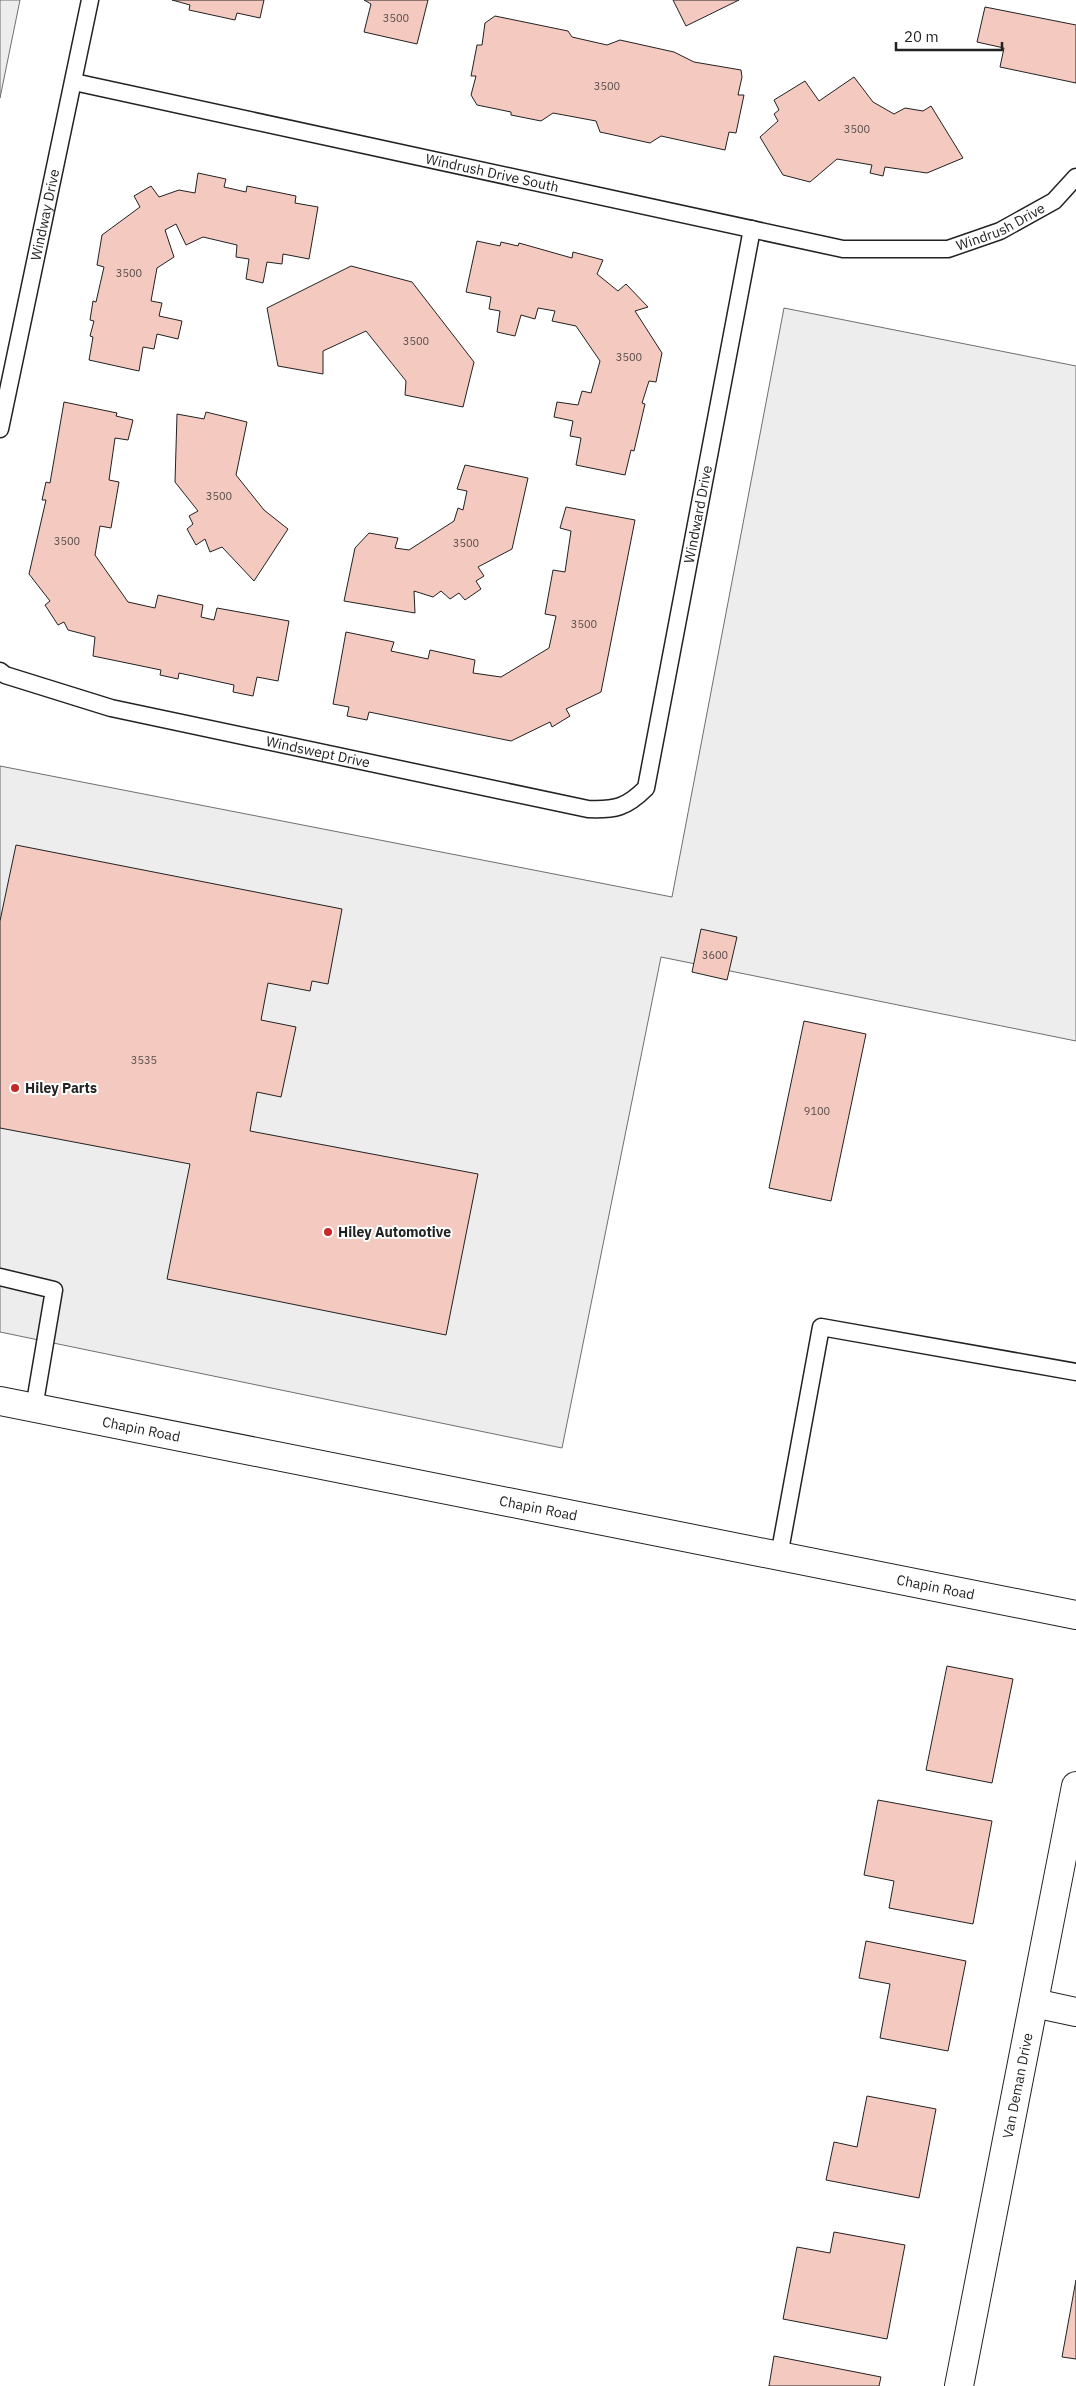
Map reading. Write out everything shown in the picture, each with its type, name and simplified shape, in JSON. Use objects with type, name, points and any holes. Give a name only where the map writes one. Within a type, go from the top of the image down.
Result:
[{"type":"street","name":"Chapin Road","points":[[0,1401],[1076,1615]]},
{"type":"street","name":"Van Deman Drive","points":[[959,2386],[1076,1786]]},
{"type":"street","points":[[1034,2003],[1076,2012]]},
{"type":"lane","name":"Windway Drive","points":[[0,429],[90,0]]},
{"type":"lane","name":"Windrush Drive South","points":[[74,82],[843,248],[911,250]]},
{"type":"lane","name":"Windrush Drive","points":[[911,250],[948,248],[1000,231],[1054,202],[1076,176]]},
{"type":"lane","name":"Windward Drive","points":[[636,797],[646,788],[752,229]]},
{"type":"lane","name":"Windswept Drive","points":[[0,671],[5,675],[111,708],[588,809],[614,810],[636,797]]},
{"type":"lane","points":[[0,1277],[54,1290],[34,1408]]},
{"type":"lane","points":[[779,1556],[821,1327],[1076,1372]]},
{"type":"shaded area","points":[[0,0],[20,0],[0,98]]},
{"type":"shaded area","points":[[784,308],[1076,366],[1076,1041],[661,957],[562,1448],[0,1332],[0,766],[672,897]]},
{"type":"building","points":[[172,0],[264,0],[260,18],[237,13],[235,20],[189,10],[190,5]]},
{"type":"building","points":[[364,0],[428,0],[417,44],[364,32],[371,4]]},
{"type":"building","points":[[673,0],[739,0],[686,26]]},
{"type":"building","points":[[985,7],[1076,25],[1076,83],[1000,67],[1004,48],[977,42]]},
{"type":"building","points":[[495,16],[568,31],[572,37],[607,45],[620,40],[674,52],[694,62],[741,70],[742,77],[738,95],[744,95],[736,133],[729,132],[725,150],[661,136],[650,143],[600,132],[596,121],[553,113],[541,121],[477,105],[471,95],[476,76],[471,76],[477,45],[482,45],[485,23]]},
{"type":"building","points":[[854,77],[873,102],[894,114],[905,108],[923,111],[931,106],[963,158],[927,173],[885,167],[883,176],[870,173],[872,165],[837,159],[810,182],[783,175],[760,137],[778,121],[774,114],[779,110],[774,100],[805,81],[819,101]]},
{"type":"building","points":[[198,173],[226,179],[224,187],[246,192],[247,186],[296,196],[295,203],[318,207],[309,259],[283,254],[282,264],[267,262],[263,283],[246,279],[249,259],[236,257],[237,245],[203,237],[186,245],[176,224],[165,230],[174,257],[157,268],[151,301],[162,303],[159,316],[182,321],[178,339],[157,334],[154,349],[143,347],[139,371],[89,360],[93,337],[90,336],[94,321],[90,320],[93,301],[96,302],[104,267],[97,265],[102,235],[140,207],[134,196],[151,186],[159,197],[179,190],[195,193]]},
{"type":"building","points":[[477,241],[500,246],[501,242],[518,246],[519,243],[572,258],[573,252],[603,260],[597,274],[618,291],[626,284],[648,307],[635,311],[662,353],[656,382],[649,381],[642,403],[645,404],[634,451],[631,450],[625,475],[576,465],[581,438],[570,436],[573,421],[554,417],[557,402],[578,405],[582,391],[591,393],[600,361],[576,326],[552,321],[555,311],[538,308],[535,319],[521,315],[515,336],[497,332],[500,311],[489,309],[491,297],[466,292]]},
{"type":"building","points":[[351,266],[412,282],[474,362],[463,407],[405,395],[406,381],[366,331],[323,351],[323,374],[278,366],[267,308]]},
{"type":"building","points":[[64,402],[117,413],[116,416],[133,420],[128,440],[115,438],[109,480],[119,482],[111,528],[100,526],[95,555],[128,602],[155,608],[158,595],[203,605],[201,617],[214,620],[217,608],[289,621],[278,681],[257,677],[253,696],[233,692],[234,685],[179,673],[178,679],[160,675],[161,670],[93,656],[95,637],[68,630],[64,622],[58,625],[45,605],[50,601],[29,574],[46,500],[42,500],[46,482],[50,483]]},
{"type":"building","points":[[206,412],[247,422],[236,475],[264,510],[288,529],[254,581],[222,547],[210,552],[205,539],[196,545],[187,529],[193,524],[189,516],[198,511],[175,482],[177,414],[204,419]]},
{"type":"building","points":[[465,465],[528,478],[512,549],[478,567],[484,576],[476,581],[481,589],[465,600],[459,593],[450,599],[441,591],[433,597],[414,591],[415,613],[344,601],[355,548],[369,533],[398,538],[395,548],[409,550],[454,521],[458,508],[463,510],[467,491],[457,489]]},
{"type":"building","points":[[566,507],[635,520],[601,692],[566,709],[570,716],[552,727],[550,722],[511,741],[369,712],[367,720],[347,716],[349,707],[333,704],[346,632],[394,642],[391,651],[428,659],[430,650],[475,660],[473,673],[501,677],[549,648],[556,616],[545,614],[553,570],[565,572],[571,531],[560,528]]},
{"type":"building","points":[[16,845],[342,909],[328,984],[312,981],[310,991],[268,983],[261,1020],[296,1027],[281,1097],[257,1092],[250,1131],[478,1174],[446,1335],[167,1279],[190,1164],[0,1128],[0,921]]},
{"type":"building","points":[[701,929],[737,937],[727,980],[692,972]]},
{"type":"building","points":[[804,1021],[866,1034],[831,1201],[769,1188]]},
{"type":"building","points":[[947,1666],[1013,1679],[992,1783],[926,1770]]},
{"type":"building","points":[[878,1800],[992,1821],[973,1924],[889,1908],[894,1881],[864,1875]]},
{"type":"building","points":[[866,1941],[966,1961],[948,2051],[880,2038],[890,1984],[859,1978]]},
{"type":"building","points":[[867,2096],[936,2109],[919,2198],[826,2180],[834,2142],[857,2147]]},
{"type":"building","points":[[834,2232],[905,2245],[887,2339],[783,2319],[797,2247],[830,2253]]},
{"type":"building","points":[[1076,2280],[1076,2359],[1062,2357]]},
{"type":"building","points":[[774,2356],[881,2377],[879,2386],[769,2386]]},
{"type":"place","name":"Hiley Parts","points":[[15,1088]]},
{"type":"place","name":"Hiley Automotive","points":[[328,1232]]}]
